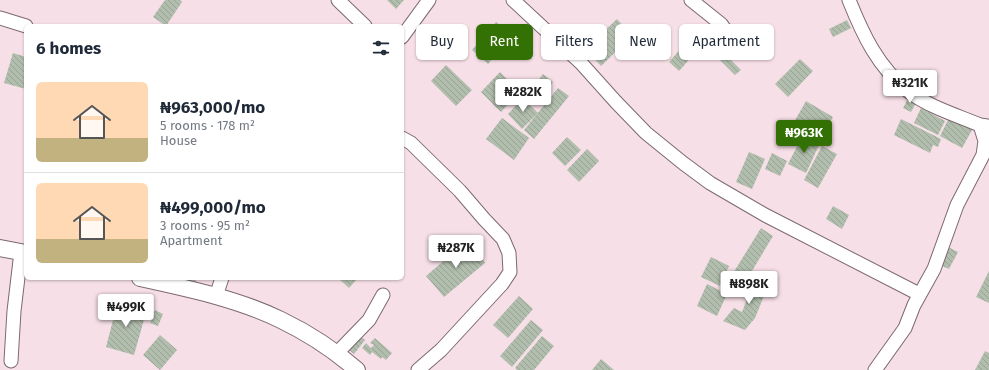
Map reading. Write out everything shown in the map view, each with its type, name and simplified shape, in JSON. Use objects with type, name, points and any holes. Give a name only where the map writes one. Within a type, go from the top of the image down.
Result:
[{"type":"street","points":[[338,0],[363,24]]},
{"type":"street","points":[[404,34],[429,0]]},
{"type":"street","points":[[513,0],[581,63],[646,133],[710,183],[765,215],[920,294]]},
{"type":"street","points":[[691,0],[722,24]]},
{"type":"street","points":[[849,0],[860,27],[877,58],[890,74],[909,91],[928,103],[984,126],[985,140],[983,155],[957,205],[934,269],[904,328],[875,370]]},
{"type":"street","points":[[0,18],[24,25]]},
{"type":"street","points":[[404,139],[411,144],[460,192],[503,239],[510,253],[510,272],[502,284],[441,350],[418,370]]},
{"type":"street","points":[[0,248],[23,253],[14,311],[11,361]]},
{"type":"street","points":[[148,280],[216,296],[253,308],[280,319],[338,353],[356,370]]},
{"type":"street","points":[[216,296],[221,280]]},
{"type":"street","points":[[338,353],[369,320],[383,296]]},
{"type":"building","points":[[165,0],[180,0],[182,2],[167,24],[163,24],[153,17]]},
{"type":"building","points":[[387,0],[404,0],[396,9]]},
{"type":"building","points":[[617,19],[621,24],[615,24],[615,52],[601,66],[595,60],[607,60],[607,28]]},
{"type":"building","points":[[847,20],[851,28],[833,37],[829,29]]},
{"type":"building","points":[[476,45],[476,54],[472,50]]},
{"type":"building","points":[[679,51],[679,60],[689,60],[679,71],[669,62]]},
{"type":"building","points":[[13,53],[24,56],[24,88],[4,83]]},
{"type":"building","points":[[800,59],[813,71],[788,97],[775,84]]},
{"type":"building","points":[[483,60],[491,60],[488,64]]},
{"type":"building","points":[[720,60],[731,60],[741,70],[735,75]]},
{"type":"building","points":[[446,65],[472,90],[456,106],[431,81]]},
{"type":"building","points":[[500,72],[507,79],[504,82],[517,95],[501,112],[481,92]]},
{"type":"building","points":[[543,74],[553,82],[536,104],[526,97]]},
{"type":"building","points":[[558,88],[569,96],[534,139],[524,130]]},
{"type":"building","points":[[909,97],[917,101],[911,112],[903,108]]},
{"type":"building","points":[[523,98],[538,113],[522,129],[508,114]]},
{"type":"building","points":[[806,101],[833,117],[820,140],[793,124]]},
{"type":"building","points":[[921,108],[945,121],[938,135],[914,123]]},
{"type":"building","points":[[502,118],[529,138],[514,160],[486,139]]},
{"type":"building","points":[[949,118],[972,130],[962,148],[940,136]]},
{"type":"building","points":[[901,119],[941,139],[938,147],[933,145],[930,153],[894,135]]},
{"type":"building","points":[[803,135],[820,143],[806,173],[788,164]]},
{"type":"building","points":[[567,137],[581,150],[565,166],[552,153]]},
{"type":"building","points":[[822,146],[837,154],[818,188],[804,180]]},
{"type":"building","points":[[587,149],[599,161],[579,182],[567,170]]},
{"type":"building","points":[[749,152],[765,159],[752,189],[736,182]]},
{"type":"building","points":[[772,153],[787,161],[780,176],[765,169]]},
{"type":"building","points":[[833,206],[849,215],[842,229],[826,219]]},
{"type":"building","points":[[761,228],[773,236],[740,291],[727,283]]},
{"type":"building","points":[[467,241],[485,263],[444,297],[426,276]]},
{"type":"building","points":[[948,247],[958,252],[949,269],[940,265]]},
{"type":"building","points":[[711,257],[729,266],[720,286],[701,277]]},
{"type":"building","points":[[989,271],[989,303],[976,297]]},
{"type":"building","points":[[757,275],[770,281],[755,318],[745,330],[723,321],[734,308],[742,312]]},
{"type":"building","points":[[183,280],[196,280],[195,284]]},
{"type":"building","points":[[340,280],[356,280],[349,288]]},
{"type":"building","points":[[707,284],[727,294],[717,316],[697,306]]},
{"type":"building","points":[[519,296],[533,309],[508,338],[493,325]]},
{"type":"building","points":[[118,301],[147,309],[134,355],[106,347]]},
{"type":"building","points":[[155,310],[163,314],[158,326],[150,323]]},
{"type":"building","points":[[531,320],[543,330],[512,367],[500,356]]},
{"type":"building","points":[[160,335],[177,350],[160,370],[143,355]]},
{"type":"building","points":[[359,336],[365,340],[354,354],[349,350]]},
{"type":"building","points":[[542,336],[554,346],[534,370],[517,370],[515,368]]},
{"type":"building","points":[[375,338],[392,353],[386,360],[382,357],[381,359],[372,352],[370,355],[362,348],[366,343],[371,348],[374,345],[370,343]]},
{"type":"building","points":[[985,351],[989,353],[989,370],[975,370]]},
{"type":"building","points":[[601,359],[614,370],[592,370]]}]
